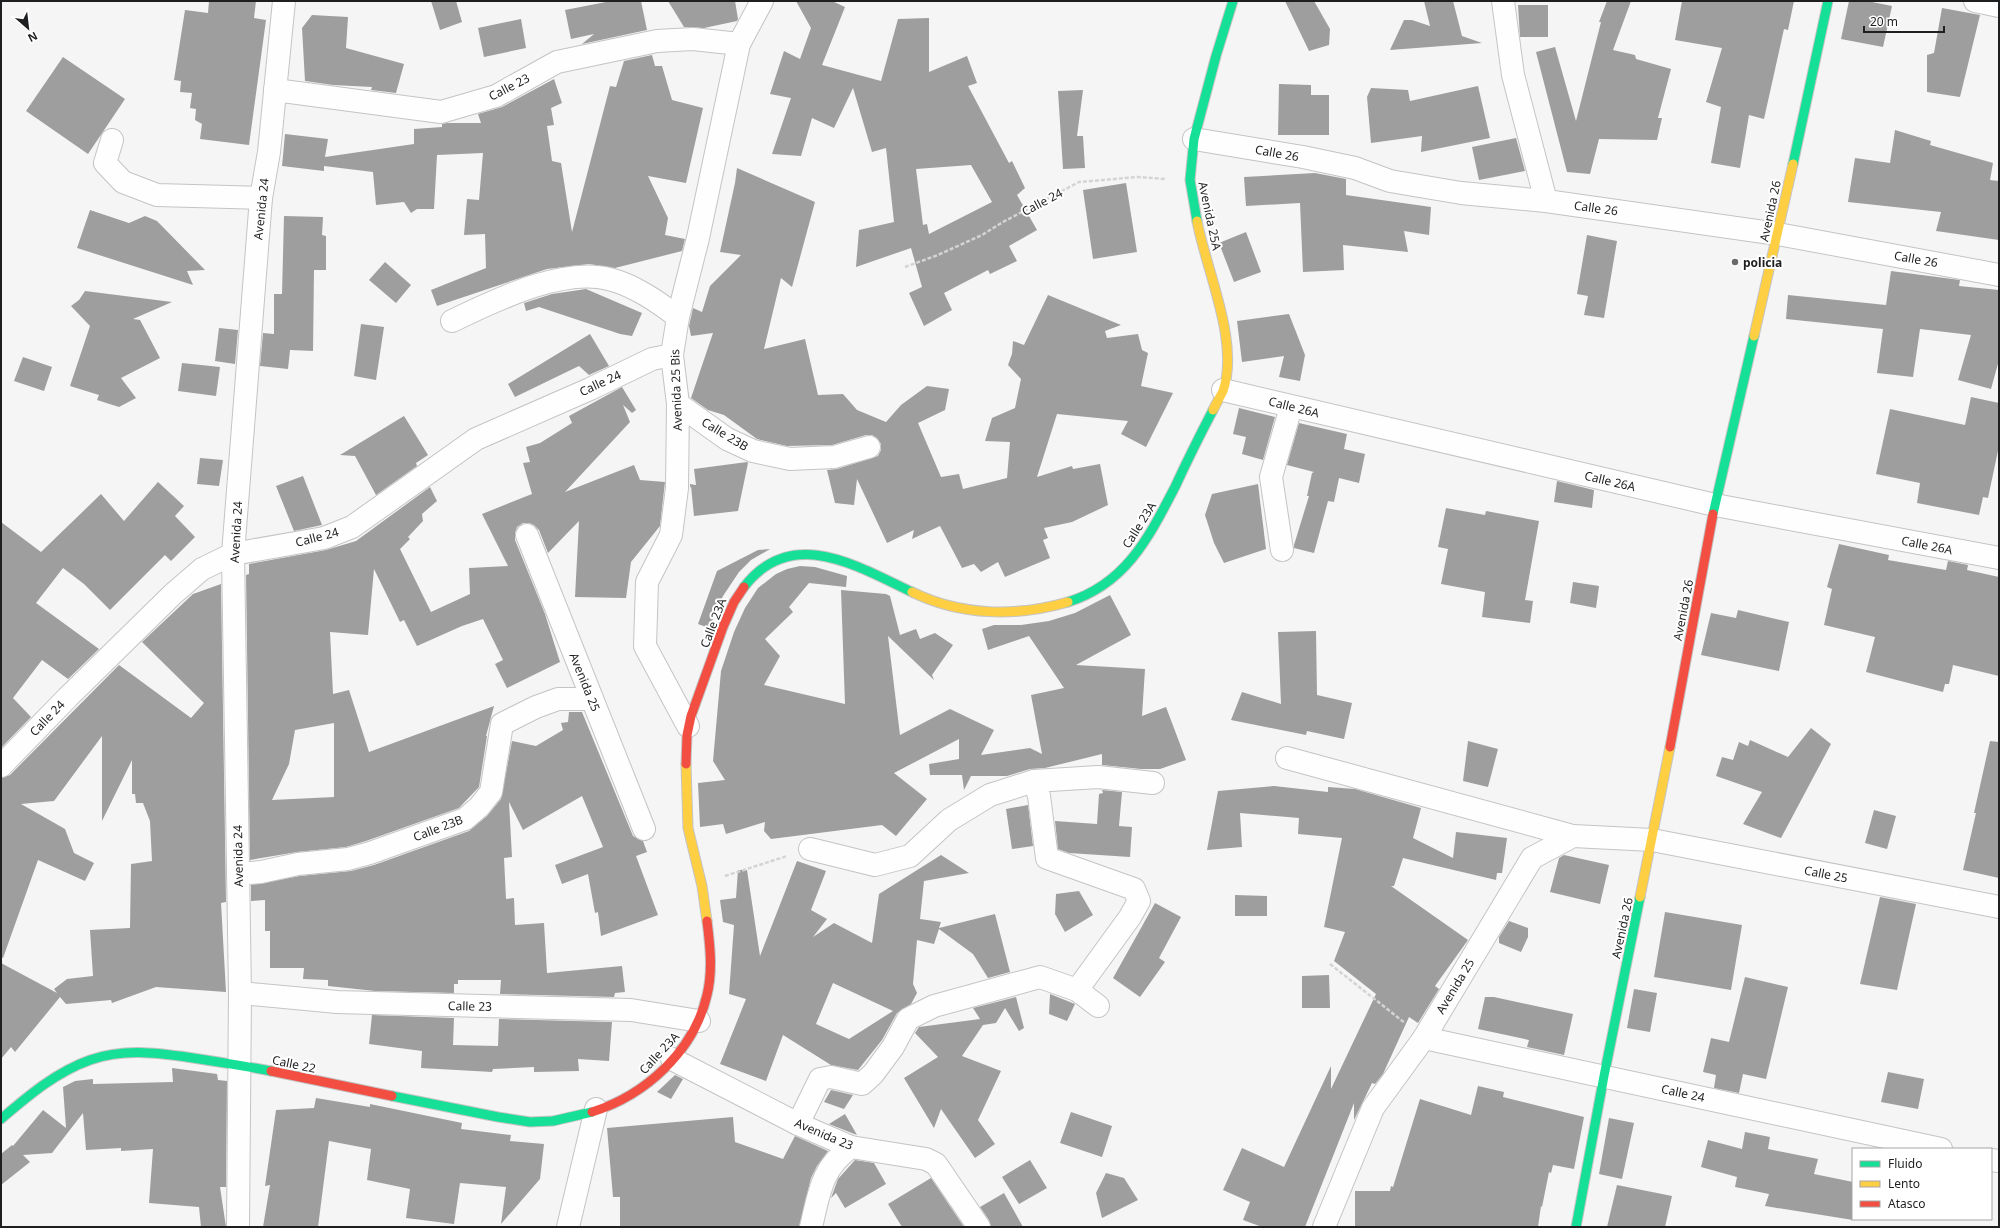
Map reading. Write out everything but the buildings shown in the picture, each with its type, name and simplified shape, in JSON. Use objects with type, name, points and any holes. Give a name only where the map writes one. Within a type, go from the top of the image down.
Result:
[{"type":"main road","name":"Avenida 25A","points":[[1223,390],[1228,357],[1221,312],[1200,237],[1190,180],[1194,139],[1216,56],[1233,1]]},
{"type":"main road","name":"Avenida 26","points":[[1576,1227],[1604,1076],[1652,840],[1715,506],[1778,234],[1828,1]]},
{"type":"main road","name":"Calle 23A","points":[[596,1109],[634,1093],[651,1081],[687,1042],[699,1021],[711,975],[712,949],[702,883],[689,830],[686,783],[688,726],[730,606],[743,586],[759,571],[782,558],[808,554],[837,559],[951,609],[978,613],[1020,612],[1057,607],[1090,594],[1118,574],[1139,552],[1163,510],[1223,390]]},
{"type":"main road","name":"Calle 22","points":[[1,1119],[41,1085],[79,1063],[126,1052],[167,1055],[240,1065],[392,1098],[533,1123],[566,1120],[596,1109]]},
{"type":"street","name":"Avenida 24","points":[[240,1065],[233,554],[260,198],[269,152],[284,1]]},
{"type":"street","points":[[739,44],[762,1]]},
{"type":"street","points":[[1503,1],[1513,75],[1546,201]]},
{"type":"street","points":[[1975,1],[1999,6]]},
{"type":"street","name":"Calle 23","points":[[275,90],[441,112],[496,96],[557,62],[657,41],[693,39],[739,44]]},
{"type":"street","name":"Avenida 25 Bis","points":[[688,726],[645,646],[647,582],[671,535],[677,488],[678,404],[672,355],[678,317],[698,238],[739,44]]},
{"type":"street","name":"Calle 26","points":[[1194,139],[1303,157],[1354,168],[1390,181],[1440,190],[1546,201],[1778,234],[1999,275]]},
{"type":"street","points":[[112,140],[105,163],[123,182],[157,195],[260,198]]},
{"type":"street","points":[[452,321],[499,298],[550,282],[581,276],[609,279],[650,297],[678,317]]},
{"type":"street","name":"Calle 24","points":[[1,766],[68,697],[173,594],[202,569],[233,554],[324,538],[352,527],[476,439],[590,389],[652,359],[672,355]]},
{"type":"street","name":"Calle 26A","points":[[1223,390],[1715,506],[1999,558]]},
{"type":"street","name":"Calle 23B","points":[[678,404],[727,438],[753,451],[790,459],[834,457],[869,447]]},
{"type":"street","points":[[1282,550],[1271,477],[1291,407]]},
{"type":"street","name":"Avenida 25","points":[[527,535],[644,829]]},
{"type":"street","name":"Calle 23B","points":[[238,874],[261,872],[298,864],[356,857],[465,819],[479,807],[491,792],[502,724],[536,707],[558,699],[592,699]]},
{"type":"street","points":[[1287,758],[1573,836],[1652,840]]},
{"type":"street","points":[[810,849],[875,865],[910,856],[949,820],[990,795],[1034,781],[1098,777],[1153,783]]},
{"type":"street","points":[[1034,781],[1039,796],[1047,858],[1134,889],[1139,901],[1130,917],[1077,990]]},
{"type":"street","name":"Avenida 25","points":[[1324,1227],[1373,1108],[1424,1038],[1532,858],[1573,836]]},
{"type":"street","name":"Calle 25","points":[[1652,840],[1999,907]]},
{"type":"street","points":[[798,1124],[820,1079],[831,1077],[862,1084],[873,1074],[893,1047],[908,1019],[934,1006],[1040,977],[1077,990],[1098,1006]]},
{"type":"street","name":"Calle 23","points":[[240,993],[337,1002],[631,1010],[699,1021]]},
{"type":"street","name":"Calle 24","points":[[1424,1038],[1936,1148]]},
{"type":"street","name":"Avenida 23","points":[[672,1060],[798,1124],[850,1147],[926,1159],[936,1164],[979,1227]]},
{"type":"street","points":[[238,1227],[240,1065]]},
{"type":"street","points":[[568,1227],[596,1109]]},
{"type":"street","points":[[811,1227],[822,1180],[838,1156],[850,1147]]},
{"type":"path","name":"Calle 24","points":[[904,267],[938,255],[982,235],[1003,222],[1079,182],[1138,176],[1190,180]]},
{"type":"path","points":[[702,883],[810,849]]},
{"type":"path","points":[[1330,964],[1424,1038]]},
{"type":"traffic: fast","points":[[1197,221],[1190,180],[1194,139],[1216,56],[1233,1]]},
{"type":"traffic: fast","points":[[1793,164],[1828,1]]},
{"type":"traffic: fast","points":[[1713,514],[1754,336]]},
{"type":"traffic: fast","points":[[1068,602],[1088,594],[1106,583],[1134,556],[1145,541],[1165,506],[1213,410]]},
{"type":"traffic: fast","points":[[744,587],[762,568],[782,558],[803,554],[825,556],[847,563],[912,592]]},
{"type":"traffic: fast","points":[[1576,1227],[1604,1076],[1640,897]]},
{"type":"traffic: fast","points":[[1,1119],[32,1093],[54,1078],[78,1065],[103,1056],[128,1053],[167,1055],[271,1071]]},
{"type":"traffic: fast","points":[[392,1096],[530,1122],[553,1121],[592,1112]]},
{"type":"traffic: slow","points":[[1754,336],[1793,164]]},
{"type":"traffic: slow","points":[[1197,221],[1220,306],[1225,329],[1227,351],[1227,372],[1223,391],[1213,410]]},
{"type":"traffic: slow","points":[[912,592],[950,606],[989,612],[1029,610],[1068,602]]},
{"type":"traffic: slow","points":[[1640,897],[1670,747]]},
{"type":"traffic: slow","points":[[686,764],[688,828],[702,886],[707,921]]},
{"type":"traffic: jam","points":[[1670,747],[1713,514]]},
{"type":"traffic: jam","points":[[686,764],[687,735],[691,716],[723,627],[734,602],[744,587]]},
{"type":"traffic: jam","points":[[592,1112],[612,1104],[649,1082],[665,1068],[691,1035],[701,1015],[709,986],[710,958],[707,921]]},
{"type":"traffic: jam","points":[[271,1071],[392,1096]]},
{"type":"place","name":"policia","points":[[1735,262]]}]
